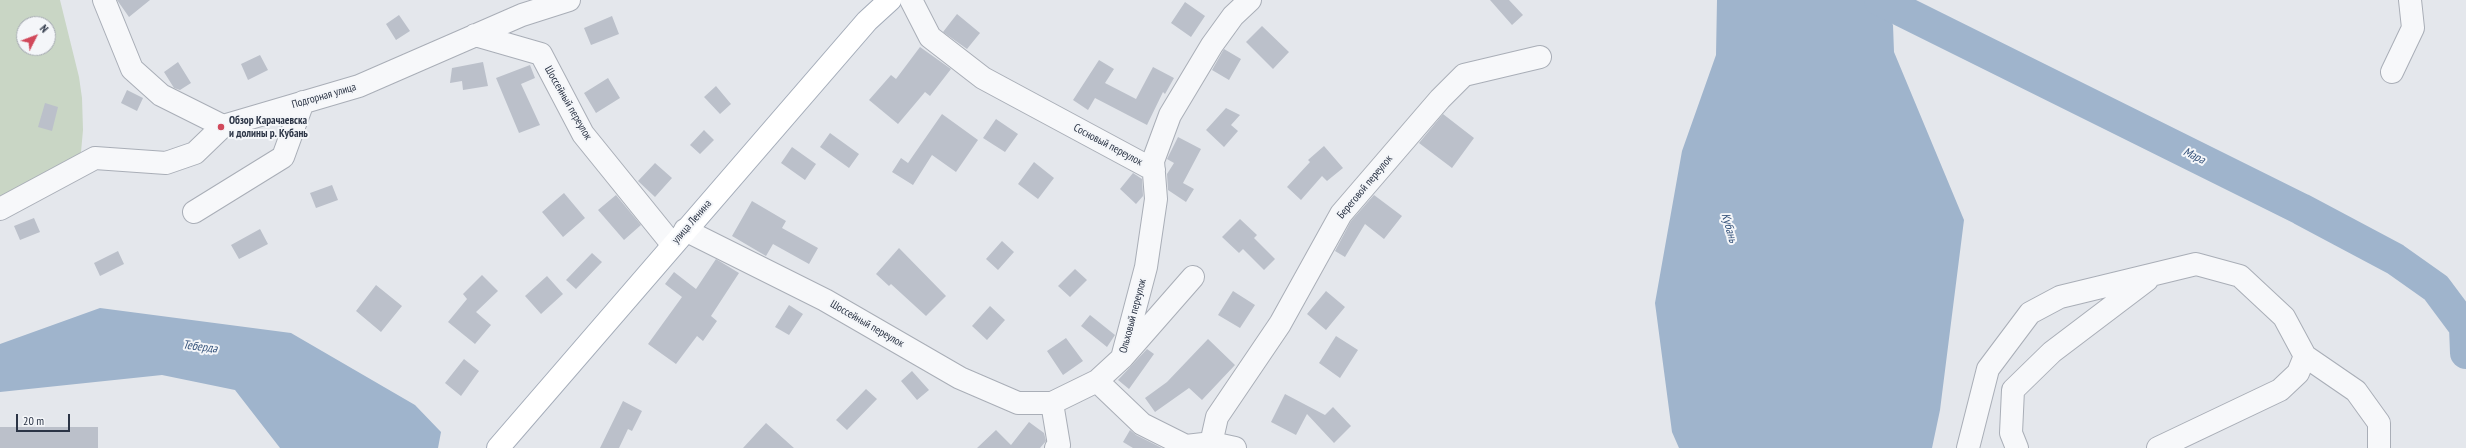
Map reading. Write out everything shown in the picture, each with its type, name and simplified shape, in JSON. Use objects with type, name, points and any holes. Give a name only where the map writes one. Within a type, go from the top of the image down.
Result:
[{"type":"main road","name":"улица Ленина","points":[[498,448],[867,21],[890,0]]},
{"type":"street","points":[[0,209],[95,158],[166,163],[194,153],[223,126],[161,95],[132,69],[104,0]]},
{"type":"street","name":"Подгорная улица","points":[[223,126],[358,86],[522,15],[569,0]]},
{"type":"street","name":"Сосновый переулок","points":[[911,0],[930,38],[983,78],[1154,170]]},
{"type":"street","name":"Сосновый переулок","points":[[1154,170],[1153,161],[1170,115],[1212,45],[1232,16],[1250,0]]},
{"type":"street","points":[[2392,72],[2413,28],[2410,0]]},
{"type":"street","name":"Шоссейный переулок","points":[[475,35],[541,54],[583,134],[679,237],[825,300],[960,378],[1018,403],[1052,403]]},
{"type":"street","name":"Береговой переулок","points":[[1211,445],[1217,417],[1280,324],[1341,214],[1440,98],[1464,76],[1540,57]]},
{"type":"street","points":[[194,212],[283,156],[302,102]]},
{"type":"street","name":"Ольховый переулок","points":[[1052,403],[1097,381],[1122,358],[1146,267],[1156,199],[1154,170]]},
{"type":"street","points":[[1968,448],[1988,369],[2030,313],[2060,297],[2153,276],[2196,264],[2240,276],[2284,317],[2305,356],[2356,391],[2379,423],[2379,448]]},
{"type":"street","points":[[2017,448],[2011,433],[2013,390],[2052,352],[2153,276]]},
{"type":"street","points":[[1122,358],[1193,277]]},
{"type":"street","points":[[2158,448],[2280,390],[2298,373],[2305,356]]},
{"type":"street","points":[[1097,381],[1142,424],[1186,446],[1211,445],[1235,448]]},
{"type":"street","points":[[1052,403],[1059,445],[1056,448]]},
{"type":"green space","points":[[0,0],[60,0],[79,77],[82,98],[83,130],[81,152],[64,167],[0,202]]},
{"type":"water","name":"Кубань","points":[[1717,0],[1878,0],[1893,25],[1894,52],[1964,220],[1940,410],[1932,448],[1679,448],[1672,432],[1655,303],[1682,151],[1716,55]]},
{"type":"water","name":"Теберда","points":[[100,308],[291,333],[415,405],[441,432],[438,448],[280,448],[235,390],[162,375],[0,392],[0,344]]},
{"type":"building","points":[[117,0],[150,0],[129,17]]},
{"type":"building","points":[[1490,0],[1509,0],[1523,15],[1512,25]]},
{"type":"building","points":[[1185,2],[1205,16],[1191,37],[1171,23]]},
{"type":"building","points":[[957,14],[980,33],[967,49],[943,32]]},
{"type":"building","points":[[399,15],[410,31],[396,40],[386,24]]},
{"type":"building","points":[[612,16],[619,34],[591,45],[584,28]]},
{"type":"building","points":[[1262,26],[1289,52],[1273,69],[1246,42]]},
{"type":"building","points":[[920,47],[951,69],[930,96],[925,92],[898,124],[869,100],[891,75],[896,79]]},
{"type":"building","points":[[1224,49],[1241,59],[1229,80],[1212,70]]},
{"type":"building","points":[[260,55],[268,70],[248,80],[241,64]]},
{"type":"building","points":[[1099,60],[1114,69],[1105,83],[1136,99],[1153,67],[1174,78],[1165,94],[1163,92],[1147,125],[1095,98],[1088,110],[1073,100]]},
{"type":"building","points":[[178,62],[191,83],[180,90],[174,88],[164,72]]},
{"type":"building","points":[[483,62],[488,86],[463,90],[462,81],[450,83],[452,68]]},
{"type":"building","points":[[530,65],[535,78],[521,84],[540,125],[519,133],[496,78]]},
{"type":"building","points":[[608,78],[620,98],[596,113],[584,93]]},
{"type":"building","points":[[716,86],[731,104],[720,114],[704,97]]},
{"type":"building","points":[[127,90],[143,98],[137,111],[121,103]]},
{"type":"building","points":[[45,103],[58,107],[52,131],[38,127]]},
{"type":"building","points":[[1226,108],[1240,115],[1231,125],[1238,131],[1224,147],[1206,130]]},
{"type":"building","points":[[942,114],[978,140],[956,172],[932,155],[913,185],[892,172],[901,158],[908,163]]},
{"type":"building","points":[[1443,114],[1474,138],[1452,168],[1419,143]]},
{"type":"building","points":[[996,119],[1018,134],[1005,152],[983,138]]},
{"type":"building","points":[[704,130],[714,140],[700,154],[690,145]]},
{"type":"building","points":[[830,133],[859,154],[849,168],[820,147]]},
{"type":"building","points":[[1178,137],[1201,149],[1183,183],[1194,189],[1186,202],[1168,190],[1167,174],[1174,163],[1167,159]]},
{"type":"building","points":[[1324,146],[1343,168],[1327,181],[1322,176],[1301,200],[1287,187],[1310,162],[1308,160]]},
{"type":"building","points":[[792,147],[816,164],[805,180],[781,163]]},
{"type":"building","points":[[1034,162],[1054,178],[1038,199],[1018,184]]},
{"type":"building","points":[[655,163],[672,178],[655,197],[638,181]]},
{"type":"building","points":[[1133,173],[1142,179],[1143,196],[1136,204],[1120,189]]},
{"type":"building","points":[[332,185],[338,200],[316,208],[310,193]]},
{"type":"building","points":[[564,193],[585,218],[563,237],[542,212]]},
{"type":"building","points":[[616,195],[641,225],[624,240],[598,210]]},
{"type":"building","points":[[1374,195],[1402,216],[1384,239],[1365,224],[1345,257],[1335,251],[1351,221]]},
{"type":"building","points":[[752,201],[786,221],[782,228],[818,248],[809,264],[773,244],[766,256],[732,236]]},
{"type":"building","points":[[34,218],[40,232],[20,240],[14,226]]},
{"type":"building","points":[[1240,219],[1257,235],[1254,238],[1275,259],[1264,270],[1243,249],[1239,253],[1222,237]]},
{"type":"building","points":[[260,229],[268,244],[239,259],[231,245]]},
{"type":"building","points":[[1002,241],[1014,252],[998,270],[986,259]]},
{"type":"building","points":[[899,248],[946,296],[926,316],[891,284],[889,286],[876,274]]},
{"type":"building","points":[[118,251],[124,264],[100,276],[94,263]]},
{"type":"building","points":[[592,253],[602,262],[576,289],[566,280]]},
{"type":"building","points":[[716,259],[739,273],[711,316],[717,321],[703,341],[697,336],[676,364],[648,344],[682,297],[665,284],[674,272],[696,289]]},
{"type":"building","points":[[1075,269],[1087,280],[1070,297],[1058,286]]},
{"type":"building","points":[[482,275],[498,291],[476,312],[491,325],[475,344],[448,322],[467,299],[463,294]]},
{"type":"building","points":[[547,276],[563,294],[541,314],[525,296]]},
{"type":"building","points":[[376,285],[402,306],[381,332],[356,311]]},
{"type":"building","points":[[1233,291],[1255,305],[1240,328],[1218,315]]},
{"type":"building","points":[[1326,291],[1345,307],[1326,330],[1307,314]]},
{"type":"building","points":[[789,305],[803,314],[789,335],[775,327]]},
{"type":"building","points":[[990,306],[1005,320],[987,340],[972,326]]},
{"type":"building","points":[[1090,315],[1115,335],[1107,347],[1081,326]]},
{"type":"building","points":[[1336,336],[1358,350],[1340,378],[1319,363]]},
{"type":"building","points":[[1066,338],[1083,361],[1063,375],[1047,351]]},
{"type":"building","points":[[1208,339],[1235,365],[1202,400],[1189,388],[1155,412],[1145,398],[1167,382]]},
{"type":"building","points":[[1147,349],[1154,354],[1129,389],[1118,380]]},
{"type":"building","points":[[464,359],[479,371],[461,396],[445,383]]},
{"type":"building","points":[[912,371],[929,390],[917,400],[901,381]]},
{"type":"building","points":[[866,389],[877,399],[847,430],[836,420]]},
{"type":"building","points":[[1285,394],[1325,415],[1333,407],[1351,426],[1334,443],[1307,414],[1296,435],[1271,422]]},
{"type":"building","points":[[623,401],[642,411],[632,431],[628,429],[619,448],[600,448]]},
{"type":"building","points":[[1029,422],[1044,433],[1046,441],[1040,448],[977,448],[996,430],[1011,445]]},
{"type":"building","points":[[766,423],[794,448],[743,448]]},
{"type":"building","points":[[0,427],[98,427],[98,448],[0,448]]},
{"type":"building","points":[[1130,430],[1136,435],[1162,448],[1133,448],[1123,442]]},
{"type":"waterway","name":"Мара","points":[[1880,0],[2301,209],[2395,259],[2436,288],[2465,327],[2466,353]]},
{"type":"place","name":"Обзор Карачаевска и долины р. Кубань","points":[[221,127]]}]
